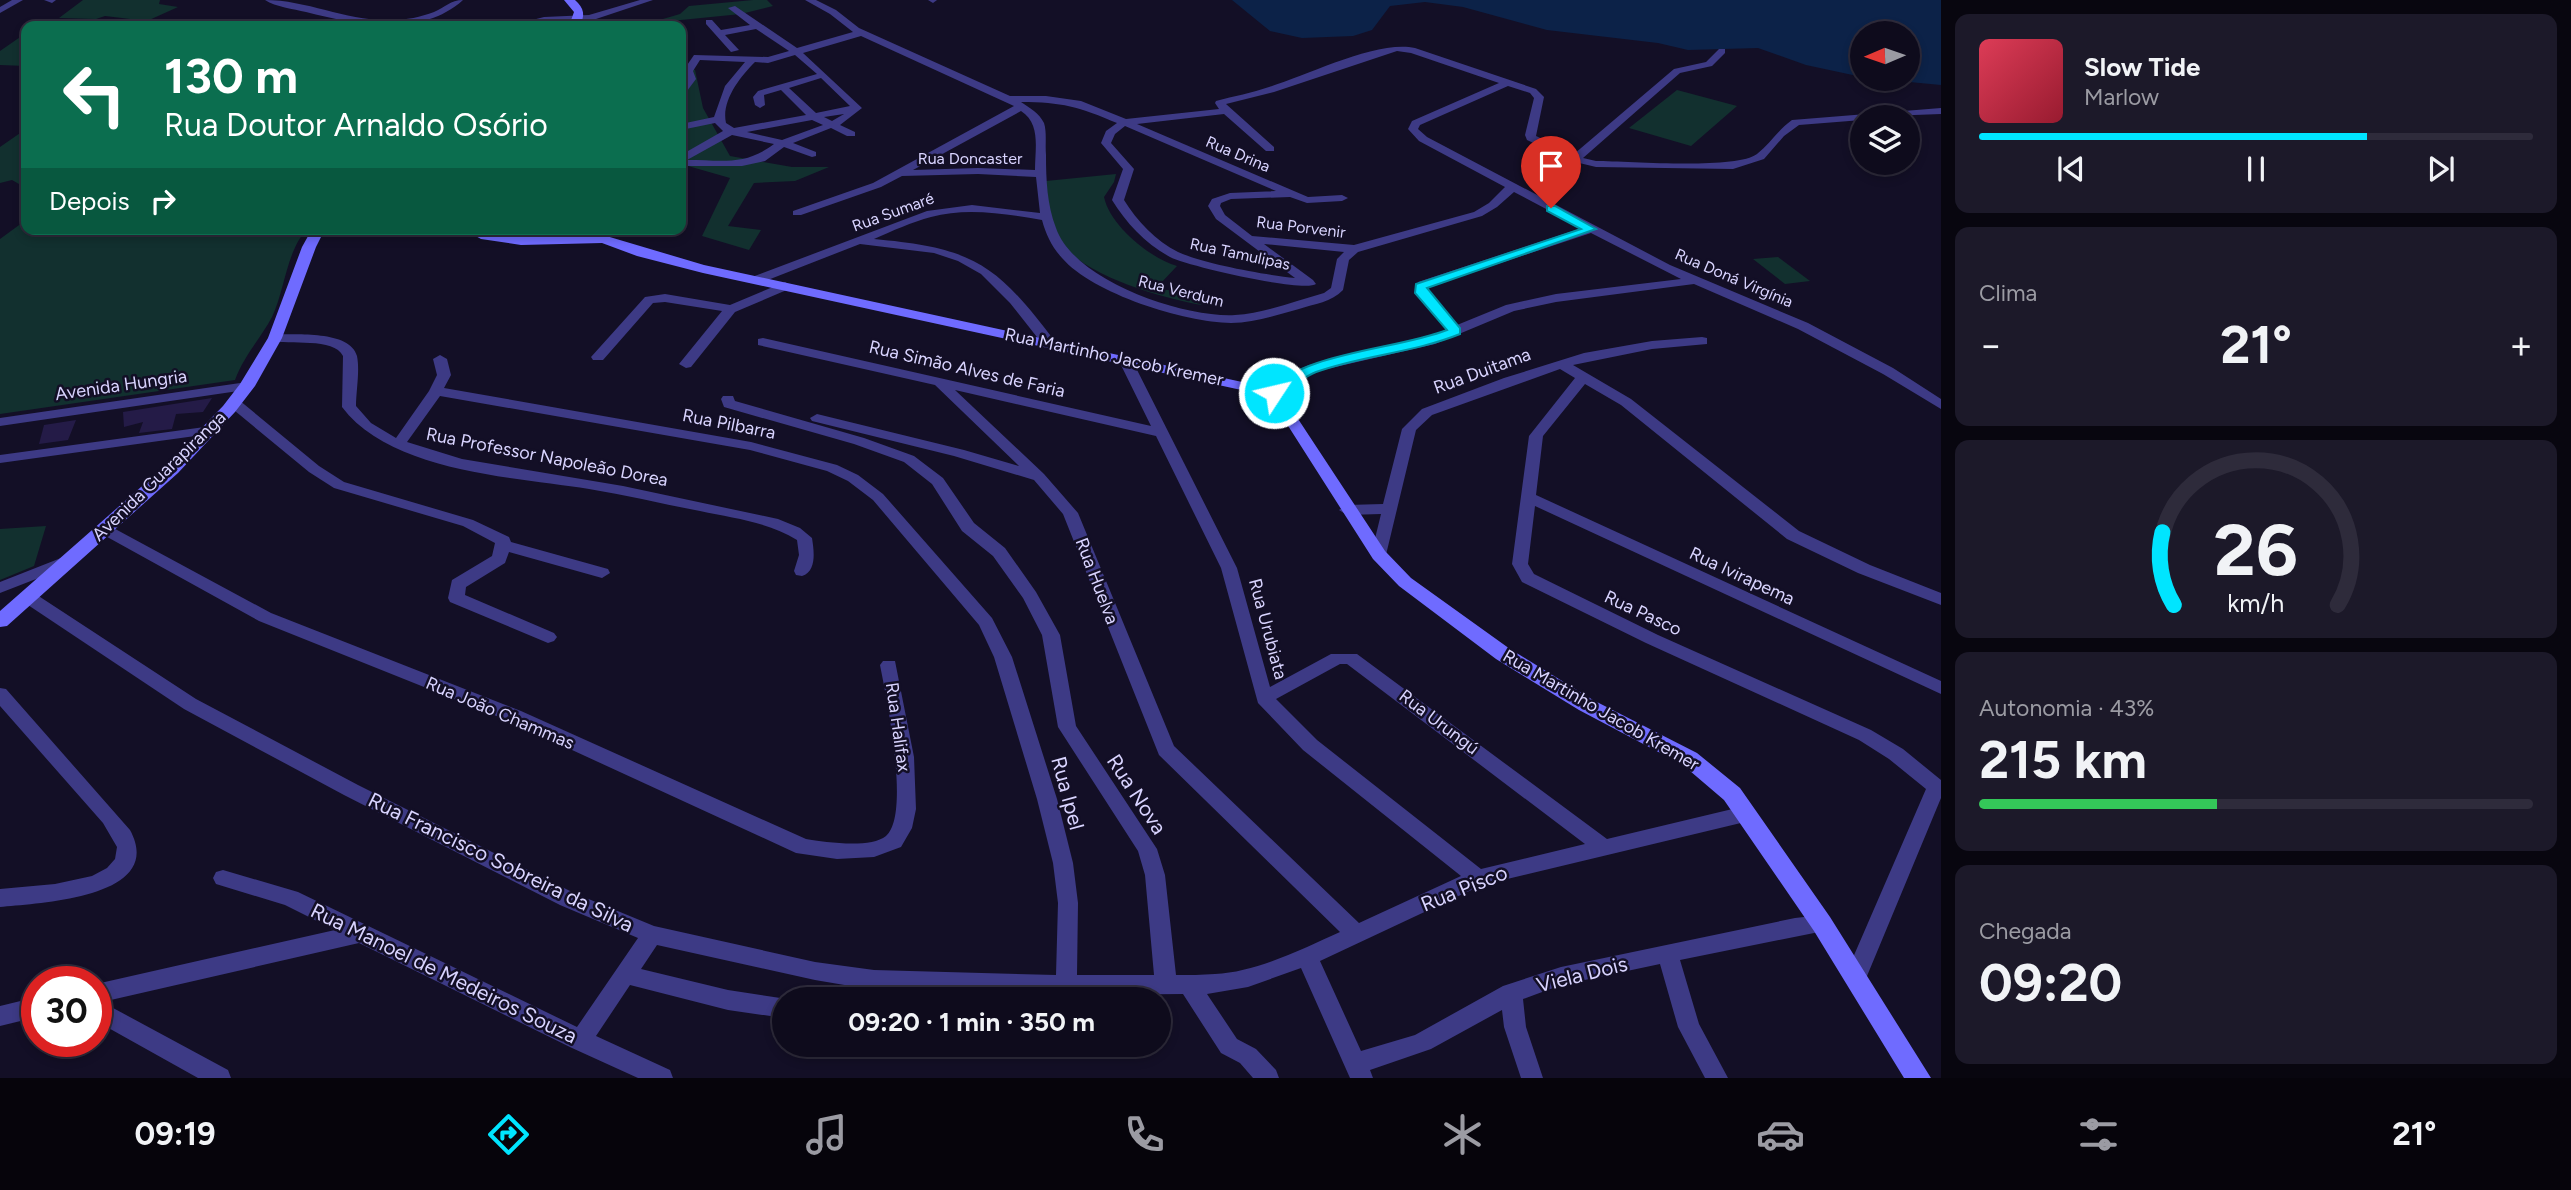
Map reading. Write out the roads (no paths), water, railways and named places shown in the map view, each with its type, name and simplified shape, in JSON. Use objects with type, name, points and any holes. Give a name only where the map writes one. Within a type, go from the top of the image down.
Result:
[{"type":"street","points":[[0,10],[19,0]]},
{"type":"street","points":[[269,0],[349,19],[376,21]]},
{"type":"street","points":[[397,21],[435,16],[459,0]]},
{"type":"street","points":[[809,0],[863,32],[1015,103]]},
{"type":"street","points":[[582,21],[652,1]]},
{"type":"street","points":[[576,21],[573,3],[620,8]]},
{"type":"street","points":[[732,8],[793,53],[808,60],[857,108]]},
{"type":"street","points":[[709,22],[734,50]]},
{"type":"street","points":[[719,33],[757,26]]},
{"type":"street","points":[[686,86],[691,79],[688,71],[697,57],[768,60],[863,32]]},
{"type":"street","points":[[1270,149],[1226,111],[1220,104],[1222,101],[1271,90],[1379,51],[1397,48],[1412,50],[1533,91],[1539,97],[1531,138],[1575,159],[1609,166],[1707,167],[1750,163],[1760,157],[1780,134],[1796,122],[1828,117],[1941,111]]},
{"type":"street","points":[[1575,159],[1677,71],[1709,64],[1722,51]]},
{"type":"street","points":[[752,60],[734,76],[723,95],[719,119],[721,125],[733,132],[783,142],[812,154]]},
{"type":"street","points":[[760,105],[758,97],[761,93],[823,75]]},
{"type":"street","name":"Rua Doná Virgínia","points":[[1509,82],[1416,124],[1413,129],[1423,139],[1591,229],[1694,281],[1803,326],[1888,370],[1941,405]]},
{"type":"street","points":[[783,87],[813,116],[852,134]]},
{"type":"street","points":[[797,213],[877,185],[899,174],[1015,103]]},
{"type":"street","name":"Rua Drina","points":[[1015,103],[1073,103],[1292,194],[1312,201],[1342,198]]},
{"type":"street","name":"Rua Verdum","points":[[1015,103],[1034,115],[1040,126],[1047,218],[1055,243],[1065,255],[1097,279],[1128,295],[1186,311],[1236,319],[1328,296]]},
{"type":"street","points":[[686,158],[717,136],[857,108]]},
{"type":"street","points":[[686,161],[751,162],[761,159],[783,142],[832,125],[857,108]]},
{"type":"street","points":[[1124,122],[1226,111]]},
{"type":"street","points":[[686,126],[719,119]]},
{"type":"street","name":"Rua Tamulipas","points":[[1124,122],[1111,133],[1106,143],[1129,169],[1118,200],[1157,243],[1183,258],[1272,279],[1310,284]]},
{"type":"street","name":"Rua Doncaster","points":[[899,174],[978,171],[1042,174]]},
{"type":"street","points":[[1251,239],[1328,296],[1337,290],[1343,259],[1354,249],[1478,214],[1493,205],[1512,187]]},
{"type":"street","name":"Rua Porvenir","points":[[1292,194],[1230,196],[1216,201],[1214,206],[1220,217],[1251,239],[1354,249]]},
{"type":"street","name":"Rua Sumaré","points":[[756,281],[927,214],[950,209],[980,207],[1047,218]]},
{"type":"street","points":[[1455,331],[1422,293],[1420,286],[1591,229]]},
{"type":"street","name":"Avenida Guarapiranga","points":[[0,621],[106,529],[212,430],[247,386],[275,338],[316,235]]},
{"type":"street","name":"Rua Martinho Jacob Kremer","points":[[488,235],[500,239],[539,241],[581,237],[603,239],[656,257],[756,281],[1274,393],[1378,555],[1431,603],[1503,654],[1586,705],[1690,759],[1732,794],[1856,976],[1917,1078]]},
{"type":"street","points":[[539,241],[551,235]]},
{"type":"street","points":[[860,240],[942,253],[973,263],[987,273],[1049,343]]},
{"type":"street","points":[[1274,393],[1293,377],[1314,368],[1430,341],[1493,313],[1531,302],[1694,281]]},
{"type":"street","points":[[686,364],[731,309],[785,286]]},
{"type":"street","points":[[598,357],[649,300],[665,298],[731,309]]},
{"type":"street","name":"Rua Professor Napoleão Dorea","points":[[275,338],[328,340],[346,348],[350,356],[349,407],[363,423],[398,445],[459,462],[748,516],[804,538],[807,555],[803,571]]},
{"type":"street","name":"Rua Duitama","points":[[1378,555],[1409,429],[1417,420],[1438,407],[1561,364],[1625,349],[1702,341]]},
{"type":"street","name":"Rua Simão Alves de Faria","points":[[763,342],[1162,433]]},
{"type":"street","points":[[398,445],[436,391],[444,375],[440,359]]},
{"type":"street","name":"Rua Urubiata","points":[[1125,359],[1229,568],[1265,698],[1310,745],[1478,878]]},
{"type":"street","points":[[1561,364],[1646,417],[1793,535],[1864,569],[1941,599]]},
{"type":"street","name":"Rua Pasco","points":[[1583,377],[1536,436],[1520,564],[1528,578],[1640,634],[1865,735],[1896,754],[1938,789]]},
{"type":"street","name":"Rua Huelva","points":[[940,383],[1038,477],[1070,513],[1166,750],[1356,934]]},
{"type":"street","name":"Avenida Hungria","points":[[0,422],[247,386]]},
{"type":"street","name":"Rua Pilbarra","points":[[436,391],[751,446],[832,467],[853,478],[878,497],[986,622]]},
{"type":"street","name":"Rua Nova","points":[[1038,477],[959,453],[813,417],[725,399],[738,408],[787,420],[909,459],[938,481],[968,527],[999,552],[1030,596],[1051,635],[1067,727],[1147,849],[1155,875],[1166,983]]},
{"type":"street","points":[[234,403],[314,469],[339,485],[468,523],[503,541],[499,559],[458,584],[456,598],[548,637]]},
{"type":"street","points":[[0,459],[212,430]]},
{"type":"street","name":"Rua Ivirapema","points":[[1528,497],[1941,688]]},
{"type":"street","points":[[1347,510],[1390,509]]},
{"type":"street","name":"Rua João Chammas","points":[[106,529],[265,617],[515,716],[803,847],[834,852],[876,848],[894,841],[901,831]]},
{"type":"street","points":[[502,545],[602,573]]},
{"type":"street","points":[[0,588],[71,559]]},
{"type":"street","name":"Rua Francisco Sobreira da Silva","points":[[28,597],[190,704],[351,790],[555,893],[652,935],[815,971],[874,980],[986,987]]},
{"type":"street","name":"Rua Ipel","points":[[986,622],[1003,657],[1031,744],[1063,863],[1068,902],[1066,987]]},
{"type":"street","name":"Rua Urungú","points":[[1265,698],[1336,658],[1351,658],[1603,847]]},
{"type":"street","name":"Rua Halifax","points":[[889,666],[905,758],[905,814],[901,831]]},
{"type":"street","points":[[0,694],[110,818],[124,837],[128,849],[123,864],[113,876],[93,886],[72,891],[0,898]]},
{"type":"street","points":[[1856,976],[1938,789]]},
{"type":"street","name":"Rua Pisco","points":[[1191,986],[1248,977],[1307,957],[1478,878],[1745,814]]},
{"type":"street","name":"Rua Manoel de Medeiros Souza","points":[[223,878],[291,898],[580,1041],[662,1078]]},
{"type":"street","name":"Viela Dois","points":[[1359,1070],[1454,1027],[1511,993],[1561,976],[1795,927],[1822,924]]},
{"type":"street","points":[[112,990],[362,933]]},
{"type":"street","points":[[580,1041],[652,935]]},
{"type":"street","points":[[1668,954],[1689,1027],[1717,1078]]},
{"type":"street","points":[[1307,957],[1359,1070]]},
{"type":"street","points":[[624,974],[728,1000],[772,1006]]},
{"type":"street","name":"Rua Francisco Sobreira da Silva","points":[[1122,987],[1166,983],[1191,986]]},
{"type":"street","points":[[1191,986],[1229,1046],[1248,1056],[1268,1078]]},
{"type":"street","points":[[1511,993],[1515,1027],[1532,1078]]},
{"type":"street","points":[[0,1016],[21,1011]]},
{"type":"street","points":[[112,1019],[220,1078]]},
{"type":"water","points":[[1232,0],[1941,0],[1941,85],[1920,83],[1920,21],[1850,21],[1850,74],[1806,65],[1758,48],[1688,50],[1658,43],[1547,30],[1463,7],[1425,2],[1390,6],[1372,30],[1353,36],[1302,38],[1270,31]]}]
